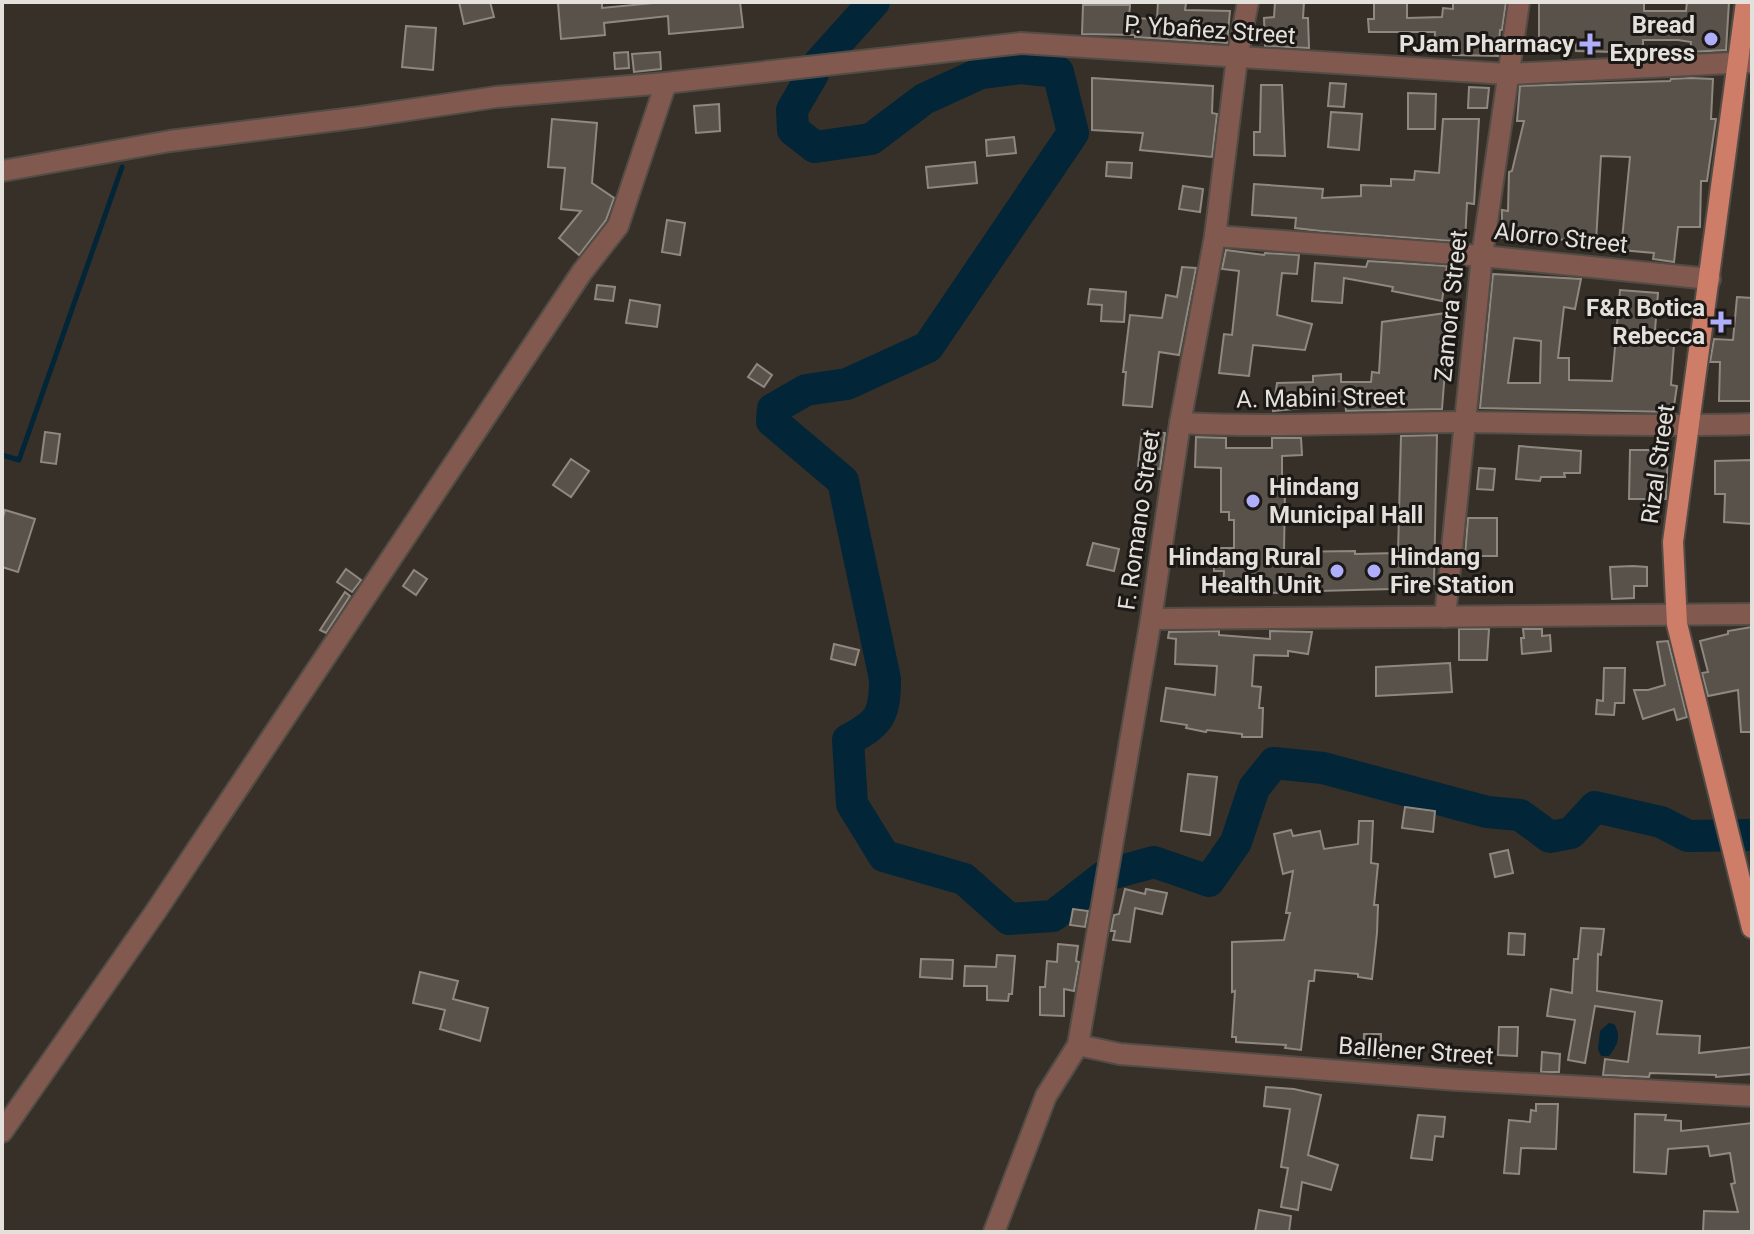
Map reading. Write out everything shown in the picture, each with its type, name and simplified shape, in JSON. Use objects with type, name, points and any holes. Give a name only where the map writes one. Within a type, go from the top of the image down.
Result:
[{"type":"main road","name":"Rizal Street","points":[[1746,2],[1745,62],[1710,279],[1673,542],[1676,615],[1752,928]]},
{"type":"street","name":"F. Romano Street","points":[[1078,1045],[1151,619],[1180,423],[1215,236],[1237,58],[1248,2]]},
{"type":"street","name":"Zamora Street","points":[[1445,617],[1482,256],[1519,2]]},
{"type":"street","name":"P. Ybañez Street","points":[[2,171],[170,141],[496,97],[666,83],[1021,43],[1508,74],[1745,62]]},
{"type":"street","points":[[2,1132],[156,911],[582,272],[618,226],[666,83]]},
{"type":"street","name":"Alorro Street","points":[[1215,236],[1482,256],[1710,279]]},
{"type":"street","name":"A. Mabini Street","points":[[1180,423],[1752,424]]},
{"type":"street","points":[[1151,619],[1752,614]]},
{"type":"street","points":[[994,1232],[1046,1096],[1078,1045]]},
{"type":"street","name":"Ballener Street","points":[[1078,1045],[1120,1054],[1457,1080],[1752,1096]]},
{"type":"water","points":[[1609,1023],[1616,1028],[1618,1041],[1609,1056],[1601,1056],[1598,1049],[1600,1031]]},
{"type":"building","points":[[459,2],[490,2],[494,17],[464,24]]},
{"type":"building","points":[[602,2],[602,8],[664,2],[740,2],[743,27],[669,34],[668,16],[604,23],[605,35],[561,39],[558,3]]},
{"type":"building","points":[[1158,2],[1186,3],[1185,10],[1230,11],[1227,43],[1082,34],[1083,5],[1130,5],[1129,18],[1157,19]]},
{"type":"building","points":[[1275,2],[1304,2],[1303,18],[1308,18],[1309,48],[1265,46],[1264,18],[1274,17]]},
{"type":"building","points":[[1374,2],[1407,2],[1407,18],[1442,17],[1443,8],[1453,9],[1453,3],[1506,2],[1498,56],[1434,52],[1435,32],[1369,32],[1368,19],[1374,19]]},
{"type":"building","points":[[1539,2],[1644,2],[1644,11],[1686,11],[1687,2],[1729,2],[1726,50],[1690,52],[1691,42],[1678,40],[1643,40],[1643,48],[1614,52],[1576,51],[1576,44],[1539,44]]},
{"type":"building","points":[[406,26],[436,28],[433,70],[402,67]]},
{"type":"building","points":[[628,52],[629,68],[615,69],[614,53]]},
{"type":"building","points":[[660,52],[661,69],[634,72],[632,54]]},
{"type":"building","points":[[1092,78],[1213,86],[1212,113],[1217,114],[1212,157],[1140,150],[1143,133],[1092,130]]},
{"type":"building","points":[[1713,79],[1711,119],[1716,119],[1707,181],[1701,181],[1700,227],[1678,227],[1674,262],[1653,259],[1654,253],[1621,250],[1630,157],[1601,156],[1596,242],[1553,239],[1553,230],[1502,238],[1502,210],[1508,211],[1509,172],[1512,171],[1524,121],[1517,121],[1520,86]]},
{"type":"building","points":[[1330,83],[1346,84],[1344,107],[1328,106]]},
{"type":"building","points":[[1261,85],[1282,85],[1285,156],[1254,155],[1254,132],[1260,132]]},
{"type":"building","points":[[1469,87],[1489,88],[1487,108],[1468,108]]},
{"type":"building","points":[[1408,93],[1436,94],[1435,129],[1408,129]]},
{"type":"building","points":[[719,104],[720,131],[696,133],[694,106]]},
{"type":"building","points":[[1331,112],[1362,114],[1359,150],[1328,147]]},
{"type":"building","points":[[552,119],[597,123],[592,183],[614,198],[606,220],[579,255],[559,238],[581,211],[561,209],[565,168],[548,167]]},
{"type":"building","points":[[1443,119],[1479,119],[1474,204],[1467,203],[1465,242],[1295,228],[1296,218],[1252,215],[1254,184],[1323,189],[1322,198],[1361,196],[1361,185],[1391,186],[1391,179],[1414,180],[1415,171],[1439,173]]},
{"type":"building","points":[[1014,137],[1016,153],[987,156],[986,140]]},
{"type":"building","points":[[975,162],[977,183],[928,188],[926,167]]},
{"type":"building","points":[[1107,162],[1132,163],[1131,178],[1106,176]]},
{"type":"building","points":[[1183,186],[1203,189],[1200,212],[1179,209]]},
{"type":"building","points":[[667,220],[685,223],[680,255],[662,252]]},
{"type":"building","points":[[1226,250],[1299,255],[1297,274],[1282,273],[1277,315],[1312,324],[1305,350],[1253,345],[1249,376],[1219,373],[1224,334],[1232,335],[1239,271],[1222,269]]},
{"type":"building","points":[[1368,261],[1447,266],[1442,301],[1392,291],[1393,287],[1344,278],[1342,303],[1312,301],[1315,263],[1366,267]]},
{"type":"building","points":[[1182,267],[1196,268],[1179,355],[1159,352],[1152,407],[1123,405],[1126,372],[1123,372],[1130,315],[1162,318],[1166,295],[1177,297]]},
{"type":"building","points":[[1493,274],[1581,279],[1575,309],[1564,307],[1558,358],[1569,358],[1569,380],[1612,381],[1620,290],[1658,293],[1655,330],[1675,331],[1671,385],[1677,386],[1673,412],[1480,408]],"holes":[[[1514,338],[1541,341],[1540,383],[1508,383]]]},
{"type":"building","points":[[597,285],[615,287],[613,301],[595,299]]},
{"type":"building","points":[[1090,289],[1126,292],[1124,322],[1101,321],[1102,305],[1088,304]]},
{"type":"building","points":[[1737,297],[1752,298],[1752,401],[1719,401],[1720,362],[1710,362],[1714,339],[1733,340]]},
{"type":"building","points":[[630,300],[660,305],[657,327],[626,323]]},
{"type":"building","points":[[1453,312],[1453,344],[1447,344],[1442,409],[1346,411],[1345,401],[1303,403],[1302,408],[1273,411],[1277,383],[1313,382],[1313,376],[1341,374],[1341,382],[1371,382],[1372,372],[1379,373],[1382,322]]},
{"type":"building","points":[[757,364],[772,375],[764,387],[748,377]]},
{"type":"building","points":[[1142,430],[1165,433],[1160,469],[1138,466]]},
{"type":"building","points":[[45,432],[60,434],[56,464],[41,462]]},
{"type":"building","points":[[1437,435],[1434,584],[1391,583],[1391,589],[1319,591],[1319,587],[1285,588],[1285,593],[1223,592],[1224,571],[1214,571],[1214,548],[1234,548],[1234,520],[1229,520],[1229,512],[1221,512],[1221,468],[1195,467],[1196,437],[1226,438],[1226,448],[1272,448],[1272,438],[1301,438],[1302,455],[1282,456],[1284,552],[1355,551],[1355,554],[1398,553],[1401,436]]},
{"type":"building","points":[[1519,446],[1581,451],[1580,473],[1564,473],[1565,477],[1541,477],[1540,481],[1516,479]]},
{"type":"building","points":[[1630,450],[1668,450],[1666,499],[1629,499]]},
{"type":"building","points":[[571,459],[589,471],[571,497],[553,485]]},
{"type":"building","points":[[1752,460],[1752,524],[1724,522],[1725,494],[1715,494],[1715,461]]},
{"type":"building","points":[[1479,468],[1495,469],[1493,490],[1477,489]]},
{"type":"building","points":[[5,510],[35,519],[18,572],[2,567],[2,521]]},
{"type":"building","points":[[1468,518],[1497,518],[1497,556],[1465,556]]},
{"type":"building","points":[[1093,543],[1119,549],[1114,571],[1087,565]]},
{"type":"building","points":[[1610,567],[1647,567],[1647,586],[1634,586],[1634,598],[1612,599]]},
{"type":"building","points":[[346,569],[361,580],[352,592],[337,582]]},
{"type":"building","points":[[414,570],[427,579],[416,595],[403,586]]},
{"type":"building","points":[[345,592],[350,596],[326,633],[320,630]]},
{"type":"building","points":[[1752,627],[1752,732],[1741,732],[1738,690],[1708,696],[1702,673],[1708,672],[1700,641]]},
{"type":"building","points":[[1459,629],[1489,629],[1487,660],[1459,660]]},
{"type":"building","points":[[1523,629],[1542,629],[1542,636],[1550,635],[1551,651],[1522,654]]},
{"type":"building","points":[[1219,631],[1219,635],[1270,639],[1270,631],[1312,632],[1308,654],[1288,651],[1288,656],[1254,655],[1252,686],[1261,687],[1259,708],[1263,708],[1262,737],[1206,732],[1161,721],[1166,688],[1215,695],[1217,666],[1175,664],[1176,639],[1168,638],[1169,632]]},
{"type":"building","points":[[1668,641],[1687,717],[1677,720],[1674,709],[1643,719],[1634,690],[1665,685],[1657,642]]},
{"type":"building","points":[[834,644],[859,650],[855,665],[831,659]]},
{"type":"building","points":[[1450,663],[1452,692],[1376,696],[1376,667]]},
{"type":"building","points":[[1604,668],[1625,668],[1624,703],[1615,703],[1614,715],[1596,714],[1597,700],[1603,701]]},
{"type":"building","points":[[1188,774],[1217,777],[1210,835],[1181,831]]},
{"type":"building","points":[[1405,807],[1435,811],[1433,832],[1402,828]]},
{"type":"building","points":[[1359,821],[1373,821],[1371,863],[1378,864],[1374,905],[1378,905],[1377,933],[1372,979],[1358,977],[1358,974],[1315,970],[1314,981],[1309,981],[1301,1050],[1285,1048],[1286,1045],[1236,1042],[1236,1037],[1232,1037],[1235,991],[1232,992],[1232,942],[1284,940],[1290,913],[1286,913],[1293,871],[1283,874],[1274,834],[1291,830],[1293,836],[1320,831],[1324,849],[1358,844]]},
{"type":"building","points":[[1508,850],[1513,873],[1495,877],[1490,854]]},
{"type":"building","points":[[1125,889],[1145,894],[1146,889],[1167,893],[1162,914],[1135,908],[1130,942],[1113,940],[1115,931],[1111,931]]},
{"type":"building","points":[[1073,909],[1088,911],[1085,927],[1070,925]]},
{"type":"building","points":[[1581,928],[1604,929],[1601,955],[1598,954],[1597,991],[1662,1001],[1657,1034],[1700,1036],[1699,1053],[1752,1047],[1752,1074],[1716,1077],[1650,1073],[1649,1077],[1603,1075],[1605,1059],[1628,1062],[1635,1012],[1595,1006],[1585,1063],[1568,1060],[1575,1020],[1547,1016],[1551,989],[1572,993],[1574,959],[1578,959]]},
{"type":"building","points":[[1509,933],[1525,934],[1524,955],[1508,954]]},
{"type":"building","points":[[1058,944],[1078,946],[1076,961],[1079,962],[1074,991],[1064,989],[1064,1016],[1040,1015],[1040,987],[1045,987],[1047,961],[1057,962]]},
{"type":"building","points":[[997,955],[1015,956],[1012,994],[1009,994],[1008,1001],[987,1000],[987,986],[964,986],[965,966],[996,967]]},
{"type":"building","points":[[921,959],[953,960],[952,979],[920,977]]},
{"type":"building","points":[[420,972],[458,981],[453,999],[488,1008],[480,1041],[440,1029],[445,1010],[413,1003]]},
{"type":"building","points":[[1499,1027],[1518,1027],[1517,1056],[1498,1055]]},
{"type":"building","points":[[1364,1034],[1381,1034],[1381,1058],[1363,1058]]},
{"type":"building","points":[[1542,1052],[1560,1054],[1559,1072],[1541,1072]]},
{"type":"building","points":[[1266,1087],[1321,1095],[1308,1155],[1338,1165],[1331,1190],[1302,1182],[1298,1210],[1281,1207],[1288,1168],[1281,1167],[1290,1109],[1264,1106]]},
{"type":"building","points":[[1536,1104],[1558,1104],[1556,1149],[1521,1148],[1519,1174],[1504,1173],[1509,1120],[1530,1122],[1531,1110],[1536,1111]]},
{"type":"building","points":[[1635,1114],[1666,1115],[1665,1120],[1681,1121],[1681,1131],[1752,1123],[1752,1232],[1703,1232],[1704,1211],[1738,1212],[1731,1184],[1735,1183],[1730,1153],[1710,1156],[1708,1146],[1668,1149],[1666,1174],[1634,1172]]},
{"type":"building","points":[[1418,1115],[1445,1117],[1443,1137],[1435,1136],[1432,1160],[1411,1158]]},
{"type":"building","points":[[1259,1210],[1291,1216],[1289,1232],[1255,1232]]},
{"type":"waterway","points":[[820,62],[874,2]]},
{"type":"waterway","points":[[813,74],[792,110],[793,130],[815,147],[871,139],[924,99],[981,73],[1021,68],[1058,72],[1073,133],[928,347],[847,384],[806,390],[773,409],[772,421],[843,481],[885,679],[884,701],[878,717],[848,740],[852,804],[884,856],[964,879],[1009,919],[1053,916],[1103,877]]},
{"type":"waterway","points":[[2,455],[19,460],[122,167]]},
{"type":"waterway","points":[[1110,874],[1154,862],[1209,881],[1236,842],[1254,788],[1274,763],[1323,768],[1487,812],[1520,815],[1550,837],[1571,833],[1595,807],[1661,822],[1688,836],[1752,835]]},
{"type":"place","name":"Bread Express","points":[[1711,39]]},
{"type":"place","name":"PJam Pharmacy","points":[[1590,44]]},
{"type":"place","name":"F&R Botica Rebecca","points":[[1721,322]]},
{"type":"place","name":"Hindang Municipal Hall","points":[[1253,501]]},
{"type":"place","name":"Hindang Rural Health Unit","points":[[1337,571]]},
{"type":"place","name":"Hindang Fire Station","points":[[1374,571]]}]
